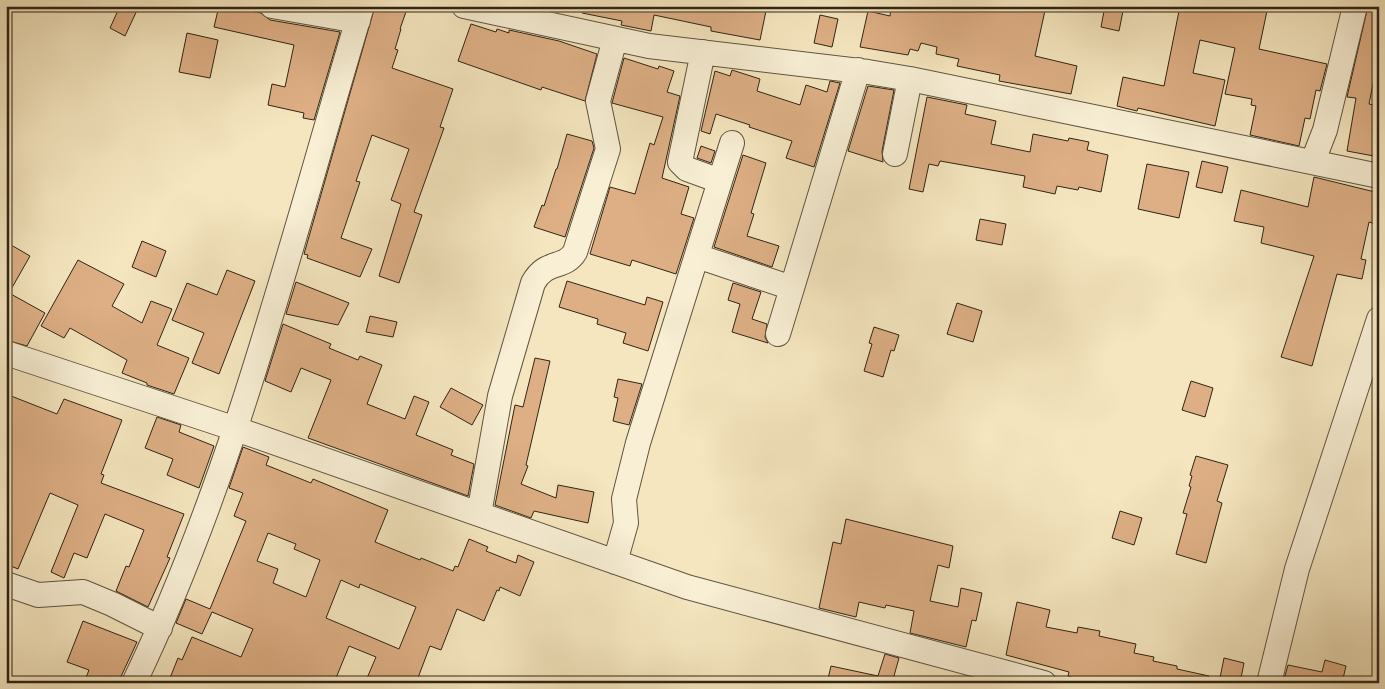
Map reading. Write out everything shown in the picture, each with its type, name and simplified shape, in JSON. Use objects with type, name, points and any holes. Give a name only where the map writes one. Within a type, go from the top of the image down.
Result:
[{"type":"street","points":[[134,683],[160,628],[236,429],[360,14],[272,6]]},
{"type":"street","points":[[464,6],[648,46],[858,70],[910,79],[1379,176]]},
{"type":"street","points":[[1313,161],[1325,130],[1355,6]]},
{"type":"street","points":[[479,514],[500,396],[533,283],[543,269],[567,261],[576,252],[608,149],[598,101],[615,39]]},
{"type":"street","points":[[703,52],[680,162],[687,169],[720,181]]},
{"type":"street","points":[[778,334],[858,70]]},
{"type":"street","points":[[895,154],[910,79]]},
{"type":"street","points":[[615,562],[626,523],[624,499],[638,443],[732,143]]},
{"type":"street","points":[[697,256],[792,288]]},
{"type":"street","points":[[1269,683],[1297,569],[1379,319]]},
{"type":"street","points":[[6,353],[236,429],[687,587],[1044,683]]},
{"type":"street","points":[[6,584],[38,595],[83,592],[160,628]]},
{"type":"building","points":[[120,6],[139,6],[125,36],[110,28]]},
{"type":"building","points":[[219,6],[241,6],[240,9],[261,13],[270,20],[340,32],[314,120],[303,118],[304,113],[268,105],[272,84],[285,87],[294,45],[214,27]]},
{"type":"building","points":[[375,6],[408,6],[400,29],[395,49],[398,50],[392,68],[453,89],[440,127],[444,128],[414,212],[422,215],[399,283],[379,276],[401,204],[391,200],[409,149],[372,135],[356,181],[360,182],[341,238],[372,249],[360,277],[307,258],[308,255],[304,254]]},
{"type":"building","points":[[583,6],[767,6],[760,40],[711,31],[711,27],[654,15],[651,31],[621,25],[622,21],[582,13]]},
{"type":"building","points":[[891,6],[1046,6],[1035,56],[1077,66],[1071,94],[999,81],[1000,75],[957,66],[959,59],[936,54],[937,47],[921,43],[918,51],[910,49],[908,55],[860,47],[868,11],[890,16]]},
{"type":"building","points":[[1105,6],[1124,6],[1119,31],[1101,27]]},
{"type":"building","points":[[1180,6],[1268,6],[1259,49],[1327,64],[1320,91],[1316,90],[1310,119],[1305,118],[1299,146],[1250,135],[1256,106],[1251,105],[1252,99],[1225,94],[1235,48],[1200,40],[1193,73],[1225,80],[1215,126],[1138,108],[1137,111],[1117,106],[1123,77],[1164,86]]},
{"type":"building","points":[[1368,6],[1379,6],[1379,70],[1376,69],[1369,104],[1379,106],[1379,157],[1347,151],[1356,98],[1347,97]]},
{"type":"building","points":[[820,15],[838,19],[832,47],[814,43]]},
{"type":"building","points":[[471,24],[496,32],[497,29],[509,33],[509,30],[559,41],[597,54],[585,101],[542,87],[541,90],[458,61]]},
{"type":"building","points":[[187,33],[218,40],[210,78],[179,72]]},
{"type":"building","points":[[624,58],[658,69],[659,66],[674,71],[667,92],[680,96],[662,178],[689,187],[681,214],[694,218],[676,274],[632,260],[630,266],[590,254],[610,187],[635,194],[650,143],[654,145],[663,117],[612,103]]},
{"type":"building","points":[[732,70],[760,79],[757,91],[800,105],[806,85],[827,92],[830,81],[840,83],[814,167],[786,158],[792,141],[716,114],[710,134],[701,131],[715,71],[730,76]]},
{"type":"building","points":[[868,86],[894,90],[882,151],[883,162],[848,151]]},
{"type":"building","points":[[927,97],[967,105],[965,114],[996,121],[991,144],[1030,152],[1033,134],[1068,141],[1069,138],[1089,142],[1087,150],[1108,155],[1101,192],[1079,187],[1078,190],[1057,186],[1055,194],[1023,187],[1025,176],[940,161],[938,166],[929,164],[923,192],[909,189]]},
{"type":"building","points":[[567,134],[592,141],[594,148],[565,237],[534,227],[542,205],[544,206]]},
{"type":"building","points":[[701,146],[715,151],[711,163],[697,158]]},
{"type":"building","points":[[743,155],[766,163],[751,213],[754,214],[747,236],[779,246],[772,267],[714,247]]},
{"type":"building","points":[[1202,161],[1228,167],[1222,193],[1196,187]]},
{"type":"building","points":[[1147,164],[1189,172],[1179,218],[1138,209]]},
{"type":"building","points":[[1314,177],[1379,193],[1379,225],[1369,222],[1361,259],[1366,260],[1362,279],[1337,274],[1312,366],[1281,357],[1314,256],[1261,243],[1264,227],[1234,221],[1241,190],[1308,207]]},
{"type":"building","points":[[980,219],[1006,224],[1002,245],[976,240]]},
{"type":"building","points":[[142,241],[166,251],[156,277],[132,267]]},
{"type":"building","points":[[6,242],[30,256],[9,293],[45,313],[27,346],[6,340]]},
{"type":"building","points":[[78,260],[124,284],[112,306],[142,323],[151,301],[172,309],[157,345],[189,358],[174,394],[147,385],[147,383],[122,373],[127,360],[70,328],[64,338],[41,326]]},
{"type":"building","points":[[227,270],[255,281],[219,374],[192,363],[204,333],[172,320],[187,283],[217,295]]},
{"type":"building","points":[[567,281],[645,305],[647,297],[663,302],[648,351],[623,343],[626,333],[597,324],[598,319],[559,307]]},
{"type":"building","points":[[296,282],[349,303],[338,325],[286,314]]},
{"type":"building","points":[[733,283],[761,292],[752,319],[767,324],[765,337],[768,343],[732,332],[740,304],[728,300]]},
{"type":"building","points":[[957,303],[982,311],[973,342],[947,334]]},
{"type":"building","points":[[370,316],[397,322],[393,337],[366,332]]},
{"type":"building","points":[[283,324],[331,344],[329,348],[358,360],[360,356],[382,365],[367,404],[405,419],[414,396],[429,402],[416,435],[453,450],[451,455],[474,464],[468,496],[308,438],[331,380],[301,368],[291,392],[265,381]]},
{"type":"building","points":[[874,327],[899,335],[894,351],[891,350],[883,377],[864,371],[872,344],[869,343]]},
{"type":"building","points":[[535,358],[550,361],[526,465],[528,466],[521,484],[556,498],[558,485],[594,492],[588,523],[534,511],[531,518],[495,505],[515,405],[523,407]]},
{"type":"building","points":[[618,379],[642,384],[629,425],[613,421],[618,398],[614,397]]},
{"type":"building","points":[[1191,381],[1213,388],[1205,417],[1182,410]]},
{"type":"building","points":[[451,388],[483,405],[472,425],[440,407]]},
{"type":"building","points":[[6,394],[57,414],[64,399],[122,420],[101,474],[104,475],[101,483],[184,514],[167,557],[170,558],[148,607],[116,591],[126,566],[129,567],[144,530],[105,514],[87,558],[74,553],[64,578],[51,572],[78,505],[50,493],[18,569],[6,564]]},
{"type":"building","points":[[157,417],[181,425],[179,432],[214,446],[199,488],[167,475],[173,459],[145,448]]},
{"type":"building","points":[[243,447],[269,457],[266,465],[311,483],[313,479],[388,510],[375,542],[420,560],[421,558],[453,571],[455,566],[458,567],[469,539],[488,547],[486,551],[516,563],[518,555],[534,562],[520,596],[500,587],[484,621],[457,609],[441,650],[430,646],[416,683],[365,683],[376,657],[349,646],[334,683],[168,683],[178,658],[182,660],[192,637],[241,657],[253,629],[212,612],[202,634],[176,623],[186,599],[210,609],[246,521],[234,516],[243,493],[229,488]],"holes":[[[268,533],[296,544],[294,549],[320,560],[306,597],[273,583],[278,569],[257,561]],[[341,580],[359,588],[360,584],[416,607],[399,649],[326,618]]]},
{"type":"building","points":[[1196,456],[1228,465],[1217,501],[1222,503],[1206,563],[1176,554],[1187,514],[1183,513],[1191,487],[1189,486],[1192,476],[1190,475]]},
{"type":"building","points":[[1120,511],[1142,518],[1134,545],[1112,538]]},
{"type":"building","points":[[846,519],[953,546],[949,568],[938,565],[930,601],[958,607],[961,588],[982,593],[976,621],[972,620],[966,647],[910,633],[914,611],[886,605],[885,608],[859,602],[856,617],[819,608],[833,542],[841,544]]},
{"type":"building","points":[[1017,602],[1050,610],[1046,627],[1077,633],[1078,627],[1100,631],[1099,636],[1136,644],[1134,653],[1154,657],[1153,661],[1177,666],[1177,669],[1209,676],[1208,683],[1091,683],[1068,676],[1069,672],[1006,655]]},
{"type":"building","points":[[83,621],[137,642],[118,683],[84,683],[89,670],[67,662]]},
{"type":"building","points":[[885,654],[899,658],[892,683],[827,683],[831,666],[878,676]]},
{"type":"building","points":[[1224,658],[1244,663],[1240,683],[1219,683]]},
{"type":"building","points":[[1325,660],[1346,666],[1342,683],[1283,683],[1288,665],[1322,672]]}]
